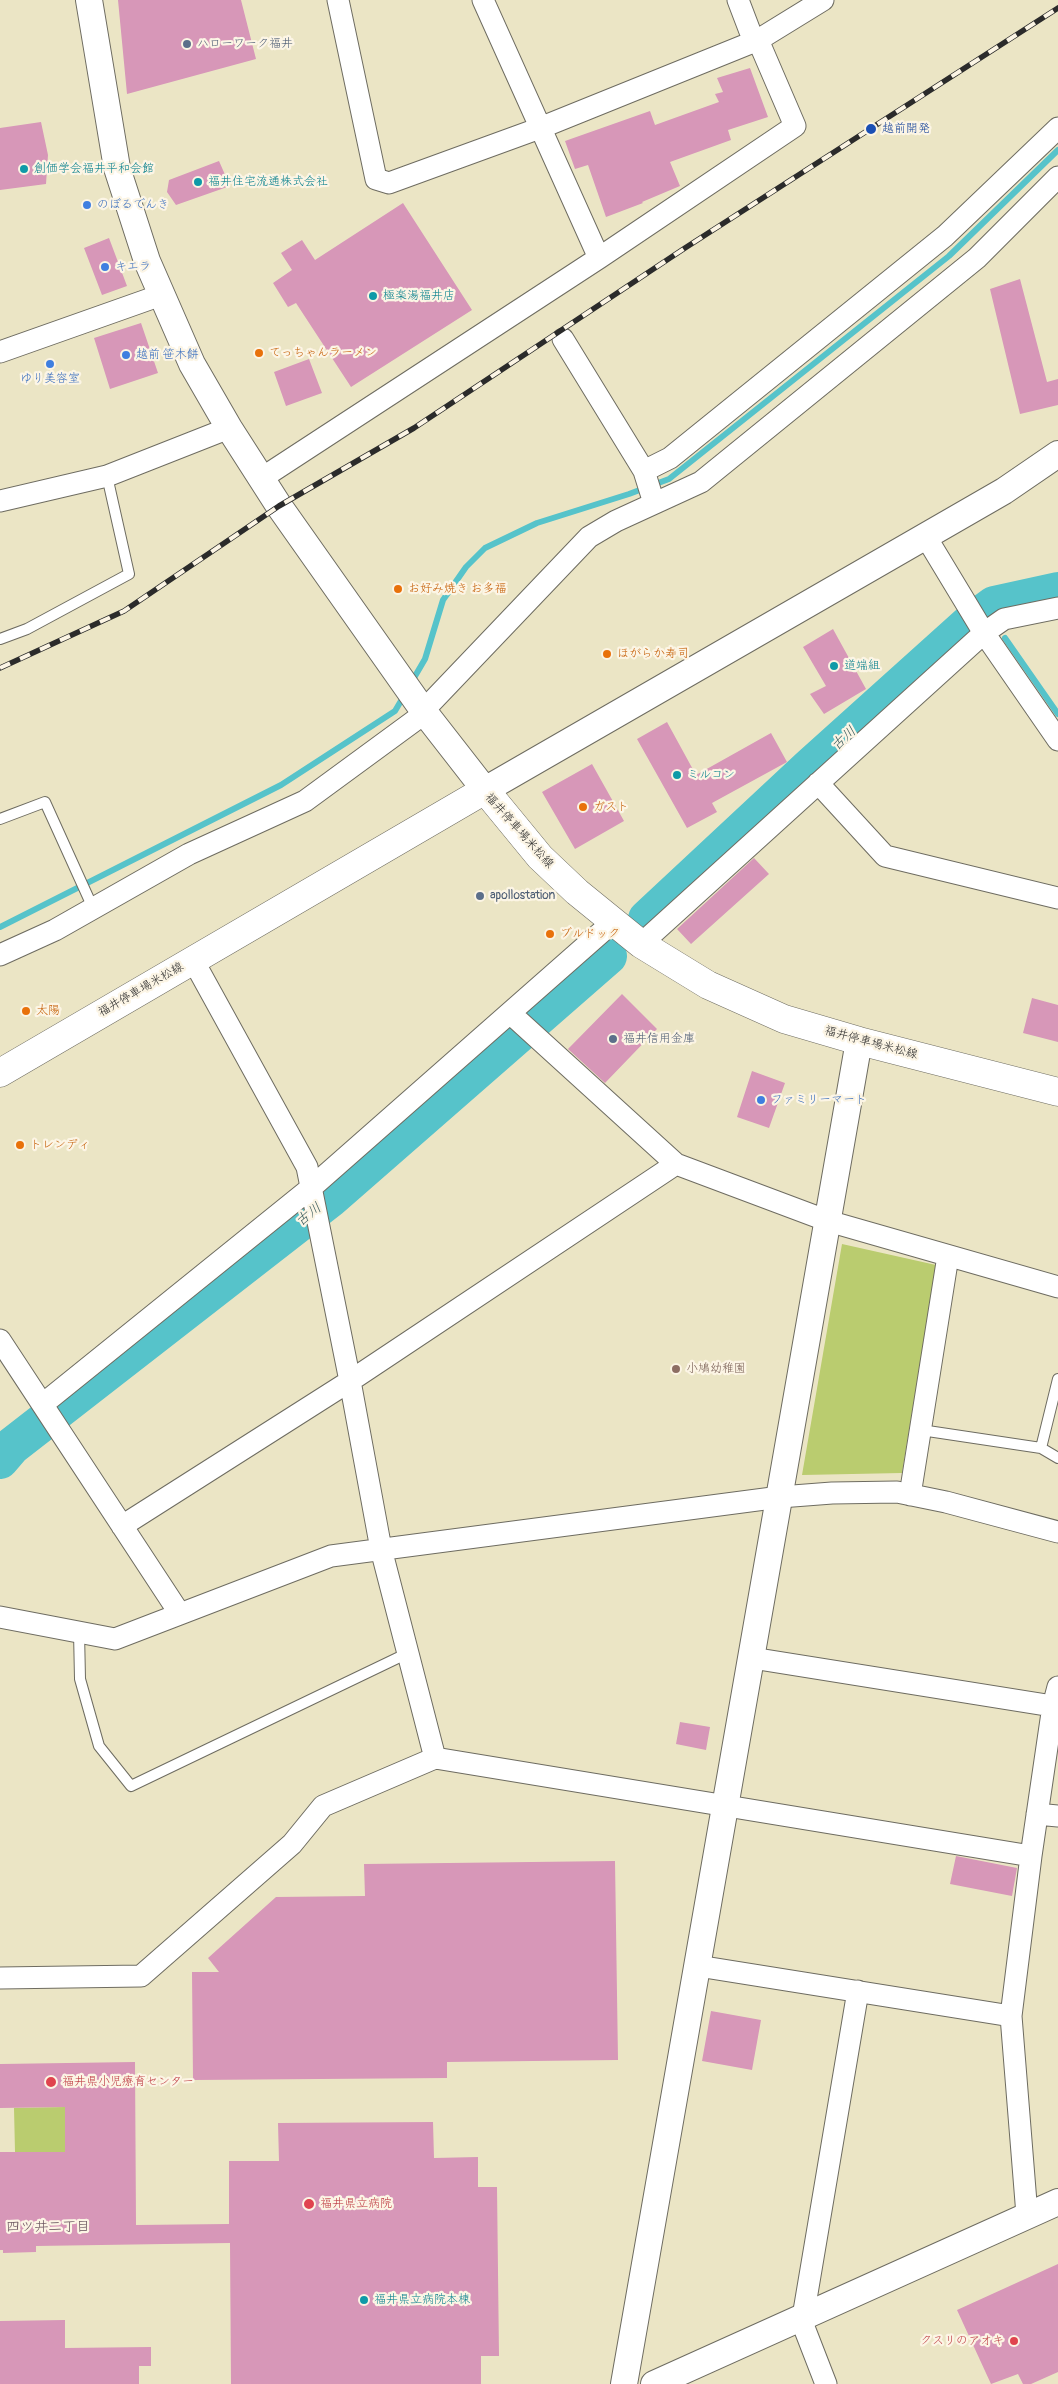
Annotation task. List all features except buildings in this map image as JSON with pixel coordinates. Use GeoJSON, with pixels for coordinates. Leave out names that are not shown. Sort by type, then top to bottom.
{"type":"FeatureCollection","features":[{"type":"Feature","properties":{"kind":"main road","name":"福井停車場米松線"},"geometry":{"type":"LineString","coordinates":[[0,1073],[485,790],[540,857],[613,922],[641,944],[691,976],[756,1008],[784,1019],[859,1041],[1058,1092]]}},
{"type":"Feature","properties":{"kind":"street"},"geometry":{"type":"LineString","coordinates":[[89,0],[117,168],[147,261],[192,364],[229,428],[280,506],[424,712],[485,790],[926,537],[1004,491],[1058,454]]}},
{"type":"Feature","properties":{"kind":"street"},"geometry":{"type":"LineString","coordinates":[[338,0],[376,179],[389,183],[540,128],[756,41],[823,0]]}},
{"type":"Feature","properties":{"kind":"street"},"geometry":{"type":"LineString","coordinates":[[483,0],[599,258]]}},
{"type":"Feature","properties":{"kind":"street"},"geometry":{"type":"LineString","coordinates":[[262,478],[599,258],[795,126],[738,0]]}},
{"type":"Feature","properties":{"kind":"street"},"geometry":{"type":"LineString","coordinates":[[644,471],[670,458],[945,236],[1058,128]]}},
{"type":"Feature","properties":{"kind":"street"},"geometry":{"type":"LineString","coordinates":[[0,955],[55,930],[189,854],[305,801],[424,712],[588,537],[616,520],[700,482],[708,476],[976,258],[1058,177]]}},
{"type":"Feature","properties":{"kind":"street"},"geometry":{"type":"LineString","coordinates":[[0,352],[161,295]]}},
{"type":"Feature","properties":{"kind":"street"},"geometry":{"type":"LineString","coordinates":[[563,339],[644,471],[654,503]]}},
{"type":"Feature","properties":{"kind":"street"},"geometry":{"type":"LineString","coordinates":[[0,501],[107,476],[229,428]]}},
{"type":"Feature","properties":{"kind":"street"},"geometry":{"type":"LineString","coordinates":[[926,537],[984,633],[1058,740]]}},
{"type":"Feature","properties":{"kind":"street"},"geometry":{"type":"LineString","coordinates":[[641,944],[984,633],[1004,620],[1058,608]]}},
{"type":"Feature","properties":{"kind":"street"},"geometry":{"type":"LineString","coordinates":[[818,783],[885,856],[1058,898]]}},
{"type":"Feature","properties":{"kind":"street"},"geometry":{"type":"LineString","coordinates":[[43,1404],[312,1187],[613,922]]}},
{"type":"Feature","properties":{"kind":"street"},"geometry":{"type":"LineString","coordinates":[[193,960],[307,1166],[382,1549],[435,1758]]}},
{"type":"Feature","properties":{"kind":"street"},"geometry":{"type":"LineString","coordinates":[[510,1013],[676,1164],[828,1221],[1058,1288]]}},
{"type":"Feature","properties":{"kind":"street"},"geometry":{"type":"LineString","coordinates":[[624,2384],[727,1805],[859,1041]]}},
{"type":"Feature","properties":{"kind":"street"},"geometry":{"type":"LineString","coordinates":[[122,1526],[350,1380],[676,1164]]}},
{"type":"Feature","properties":{"kind":"street"},"geometry":{"type":"LineString","coordinates":[[910,1495],[948,1256]]}},
{"type":"Feature","properties":{"kind":"street"},"geometry":{"type":"LineString","coordinates":[[0,1340],[180,1614]]}},
{"type":"Feature","properties":{"kind":"street"},"geometry":{"type":"LineString","coordinates":[[0,1617],[115,1639],[331,1556],[780,1497],[832,1493],[897,1492],[946,1502],[1058,1532]]}},
{"type":"Feature","properties":{"kind":"street"},"geometry":{"type":"LineString","coordinates":[[752,1658],[1056,1700],[1031,1856],[1011,2016],[1027,2215]]}},
{"type":"Feature","properties":{"kind":"street"},"geometry":{"type":"LineString","coordinates":[[0,1978],[141,1976],[292,1844],[323,1806],[435,1758],[1031,1856]]}},
{"type":"Feature","properties":{"kind":"street"},"geometry":{"type":"LineString","coordinates":[[1037,1814],[1058,1816]]}},
{"type":"Feature","properties":{"kind":"street"},"geometry":{"type":"LineString","coordinates":[[698,1966],[1011,2016]]}},
{"type":"Feature","properties":{"kind":"street"},"geometry":{"type":"LineString","coordinates":[[826,2384],[802,2317],[858,1991]]}},
{"type":"Feature","properties":{"kind":"street"},"geometry":{"type":"LineString","coordinates":[[654,2384],[680,2378],[802,2317],[1058,2202]]}},
{"type":"Feature","properties":{"kind":"lane"},"geometry":{"type":"LineString","coordinates":[[0,640],[27,629],[129,574],[107,476]]}},
{"type":"Feature","properties":{"kind":"lane"},"geometry":{"type":"LineString","coordinates":[[0,819],[45,802],[93,908]]}},
{"type":"Feature","properties":{"kind":"lane"},"geometry":{"type":"LineString","coordinates":[[1041,1448],[1058,1379]]}},
{"type":"Feature","properties":{"kind":"lane"},"geometry":{"type":"LineString","coordinates":[[921,1430],[1041,1448],[1058,1458]]}},
{"type":"Feature","properties":{"kind":"lane"},"geometry":{"type":"LineString","coordinates":[[79,1632],[80,1679],[99,1746],[131,1786],[408,1653]]}},
{"type":"Feature","properties":{"kind":"green space"},"geometry":{"type":"Polygon","coordinates":[[[842,1244],[936,1265],[902,1473],[802,1475],[842,1244]]]}},
{"type":"Feature","properties":{"kind":"green space"},"geometry":{"type":"Polygon","coordinates":[[[65,2107],[65,2152],[15,2152],[14,2108],[65,2107]]]}},
{"type":"Feature","properties":{"kind":"waterway"},"geometry":{"type":"LineString","coordinates":[[411,683],[425,659],[443,600],[466,567],[485,548],[537,523],[629,494],[669,479],[949,256],[1058,150]]}},
{"type":"Feature","properties":{"kind":"waterway","name":"古川"},"geometry":{"type":"LineString","coordinates":[[647,919],[810,767],[971,622],[994,605],[1058,591]]}},
{"type":"Feature","properties":{"kind":"waterway"},"geometry":{"type":"LineString","coordinates":[[1005,638],[1058,714]]}},
{"type":"Feature","properties":{"kind":"waterway"},"geometry":{"type":"LineString","coordinates":[[0,927],[281,785],[395,711],[405,694]]}},
{"type":"Feature","properties":{"kind":"waterway","name":"古川"},"geometry":{"type":"LineString","coordinates":[[0,1460],[12,1446],[331,1198],[608,956]]}},
{"type":"Feature","properties":{"kind":"railway"},"geometry":{"type":"LineString","coordinates":[[0,668],[124,611],[279,506],[414,428],[685,248],[1058,8]]}},
{"type":"Feature","properties":{"kind":"place","name":"ハローワーク福井"},"geometry":{"type":"Point","coordinates":[187,44]}},
{"type":"Feature","properties":{"kind":"place","name":"越前開発"},"geometry":{"type":"Point","coordinates":[871,129]}},
{"type":"Feature","properties":{"kind":"place","name":"創価学会福井平和会館"},"geometry":{"type":"Point","coordinates":[24,169]}},
{"type":"Feature","properties":{"kind":"place","name":"福井住宅流通株式会社"},"geometry":{"type":"Point","coordinates":[198,182]}},
{"type":"Feature","properties":{"kind":"place","name":"のぼるでんき"},"geometry":{"type":"Point","coordinates":[87,205]}},
{"type":"Feature","properties":{"kind":"place","name":"キエラ"},"geometry":{"type":"Point","coordinates":[105,267]}},
{"type":"Feature","properties":{"kind":"place","name":"極楽湯福井店"},"geometry":{"type":"Point","coordinates":[373,296]}},
{"type":"Feature","properties":{"kind":"place","name":"てっちゃんラーメン"},"geometry":{"type":"Point","coordinates":[259,353]}},
{"type":"Feature","properties":{"kind":"place","name":"越前 笹木餅"},"geometry":{"type":"Point","coordinates":[126,355]}},
{"type":"Feature","properties":{"kind":"place","name":"ゆり美容室"},"geometry":{"type":"Point","coordinates":[50,364]}},
{"type":"Feature","properties":{"kind":"place","name":"お好み焼き お多福"},"geometry":{"type":"Point","coordinates":[398,589]}},
{"type":"Feature","properties":{"kind":"place","name":"ほがらか寿司"},"geometry":{"type":"Point","coordinates":[607,654]}},
{"type":"Feature","properties":{"kind":"place","name":"道端組"},"geometry":{"type":"Point","coordinates":[834,666]}},
{"type":"Feature","properties":{"kind":"place","name":"ミルコン"},"geometry":{"type":"Point","coordinates":[677,775]}},
{"type":"Feature","properties":{"kind":"place","name":"ガスト"},"geometry":{"type":"Point","coordinates":[583,807]}},
{"type":"Feature","properties":{"kind":"place","name":"apollostation"},"geometry":{"type":"Point","coordinates":[480,896]}},
{"type":"Feature","properties":{"kind":"place","name":"ブルドック"},"geometry":{"type":"Point","coordinates":[550,934]}},
{"type":"Feature","properties":{"kind":"place","name":"太陽"},"geometry":{"type":"Point","coordinates":[26,1011]}},
{"type":"Feature","properties":{"kind":"place","name":"福井信用金庫"},"geometry":{"type":"Point","coordinates":[613,1039]}},
{"type":"Feature","properties":{"kind":"place","name":"ファミリーマート"},"geometry":{"type":"Point","coordinates":[761,1100]}},
{"type":"Feature","properties":{"kind":"place","name":"トレンディ"},"geometry":{"type":"Point","coordinates":[20,1145]}},
{"type":"Feature","properties":{"kind":"place","name":"小鳩幼稚園"},"geometry":{"type":"Point","coordinates":[676,1369]}},
{"type":"Feature","properties":{"kind":"place","name":"福井県小児療育センター"},"geometry":{"type":"Point","coordinates":[51,2082]}},
{"type":"Feature","properties":{"kind":"place","name":"福井県立病院"},"geometry":{"type":"Point","coordinates":[309,2204]}},
{"type":"Feature","properties":{"kind":"place","name":"福井県立病院本棟"},"geometry":{"type":"Point","coordinates":[364,2300]}},
{"type":"Feature","properties":{"kind":"place","name":"クスリのアオキ"},"geometry":{"type":"Point","coordinates":[1014,2341]}},
{"type":"Feature","properties":{"kind":"district","name":"四ツ井二丁目"},"geometry":{"type":"Point","coordinates":[48,2227]}}]}
